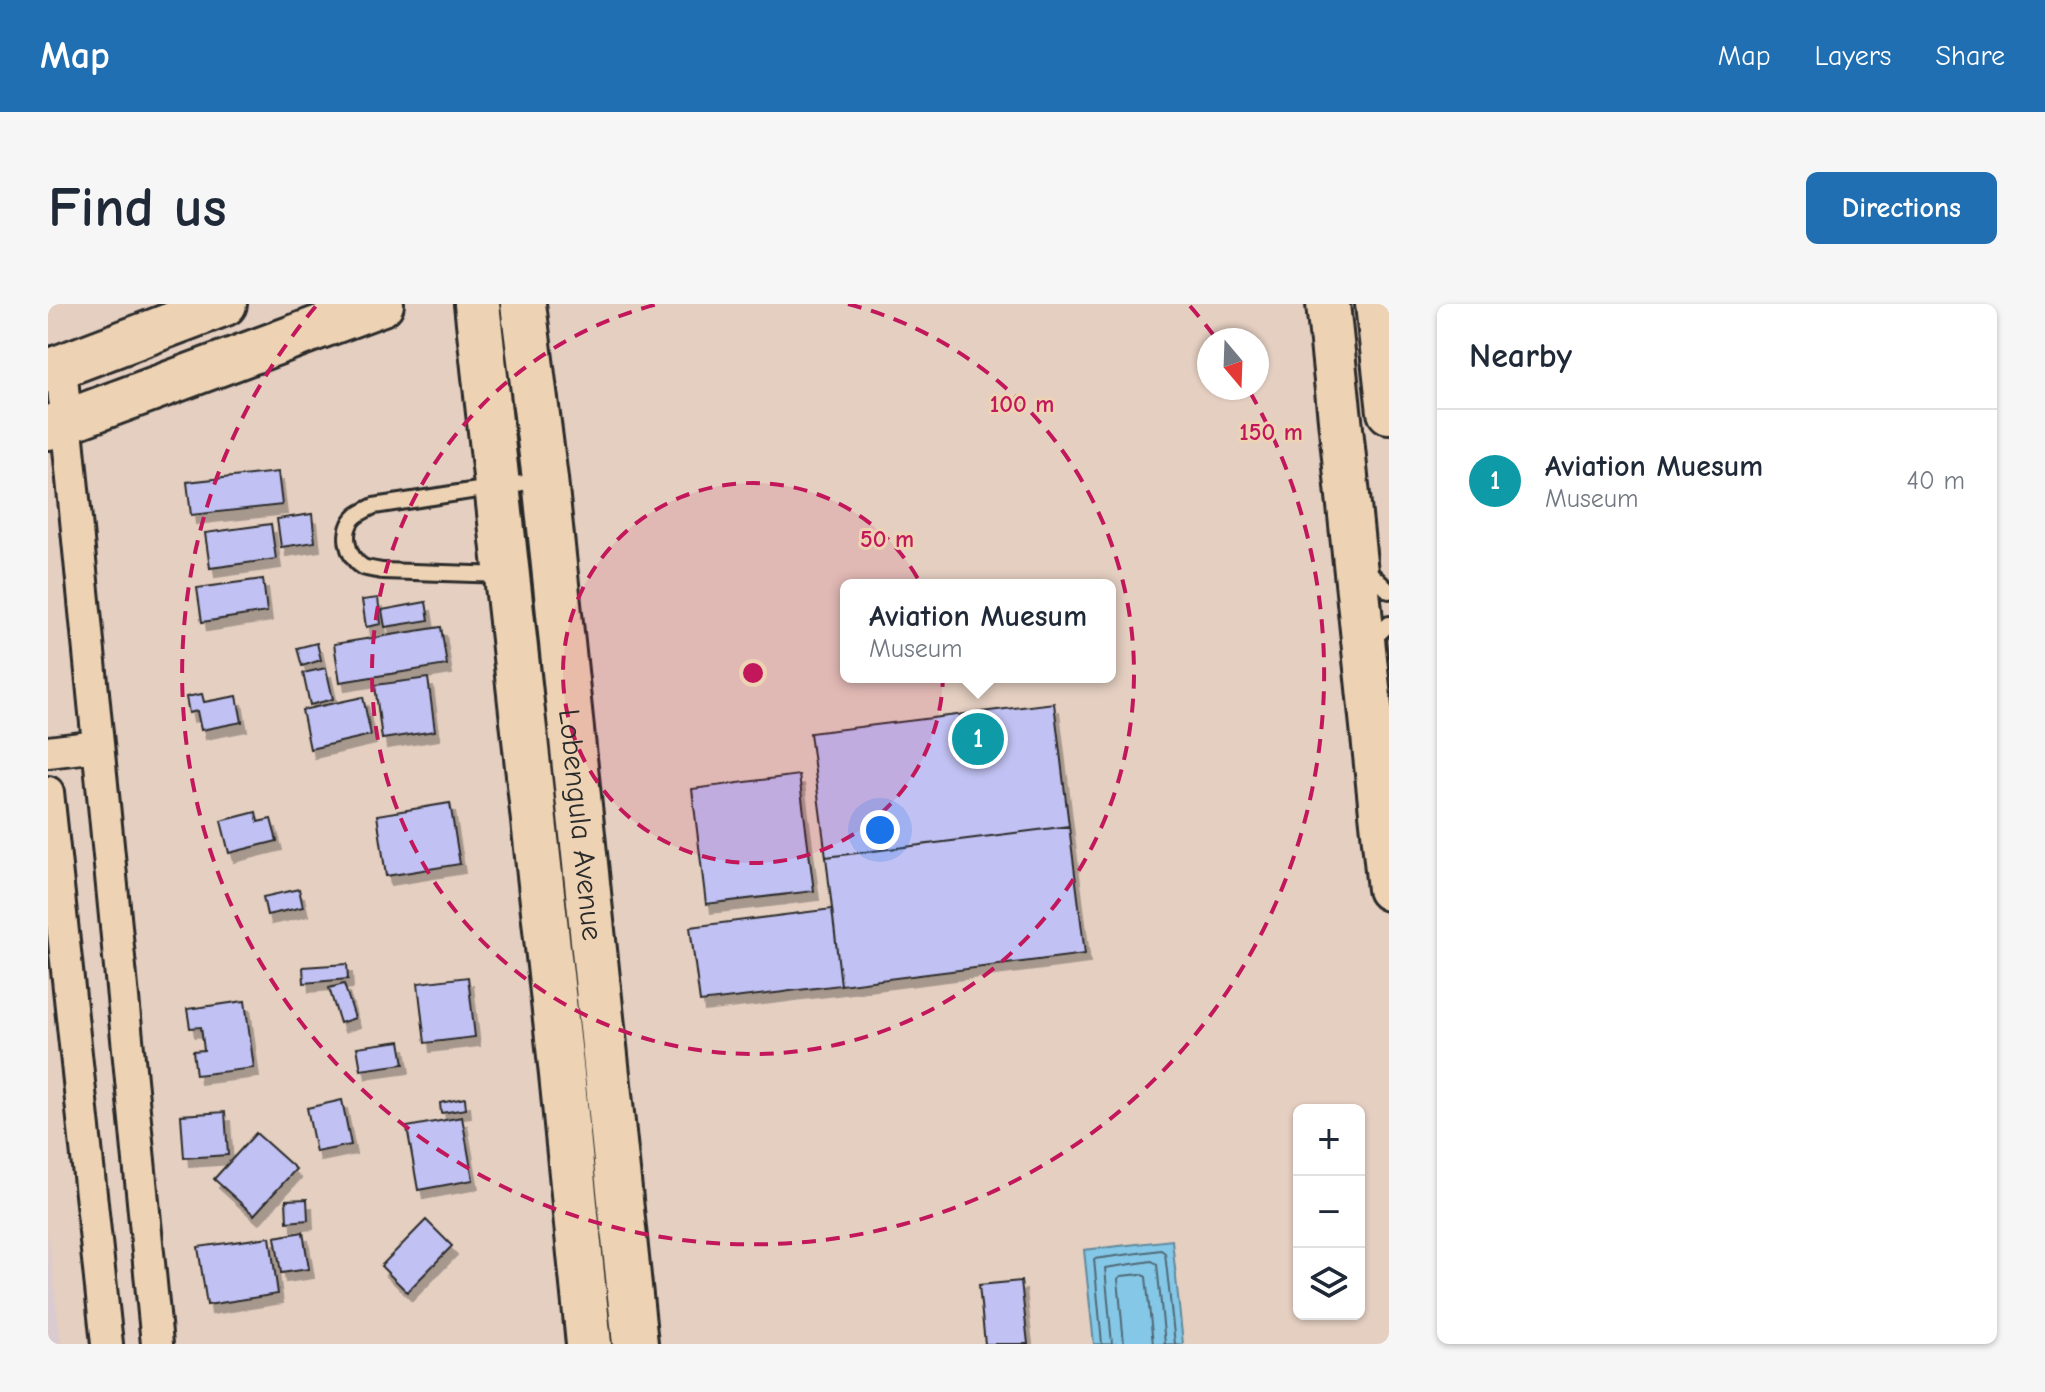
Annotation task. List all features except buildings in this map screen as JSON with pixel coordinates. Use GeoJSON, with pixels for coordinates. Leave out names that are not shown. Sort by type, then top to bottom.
{"type":"FeatureCollection","features":[{"type":"Feature","properties":{"kind":"highway","name":"Lobengula Avenue"},"geometry":{"type":"LineString","coordinates":[[477,304],[589,1344]]}},
{"type":"Feature","properties":{"kind":"highway","name":"Lobengula Avenue"},"geometry":{"type":"LineString","coordinates":[[523,304],[545,479],[635,1344]]}},
{"type":"Feature","properties":{"kind":"street"},"geometry":{"type":"LineString","coordinates":[[157,1344],[98,746],[57,426],[54,369],[225,304]]}},
{"type":"Feature","properties":{"kind":"street"},"geometry":{"type":"LineString","coordinates":[[57,426],[382,304]]}},
{"type":"Feature","properties":{"kind":"street"},"geometry":{"type":"LineString","coordinates":[[1328,304],[1354,558],[1376,636],[1389,889]]}},
{"type":"Feature","properties":{"kind":"street"},"geometry":{"type":"LineString","coordinates":[[1377,304],[1389,412]]}},
{"type":"Feature","properties":{"kind":"street"},"geometry":{"type":"LineString","coordinates":[[48,752],[98,746]]}},
{"type":"Feature","properties":{"kind":"street"},"geometry":{"type":"LineString","coordinates":[[48,792],[107,1344]]}},
{"type":"Feature","properties":{"kind":"lane"},"geometry":{"type":"LineString","coordinates":[[508,576],[364,567],[353,558],[347,543],[348,529],[355,516],[374,506],[545,479]]}},
{"type":"Feature","properties":{"kind":"lane"},"geometry":{"type":"LineString","coordinates":[[1354,558],[1389,591]]}},
{"type":"Feature","properties":{"kind":"shaded area"},"geometry":{"type":"Polygon","coordinates":[[[48,1231],[61,1344],[48,1344],[48,1231]]]}},
{"type":"Feature","properties":{"kind":"water"},"geometry":{"type":"Polygon","coordinates":[[[1172,1240],[1183,1344],[1094,1344],[1084,1250],[1172,1240]]]}},
{"type":"Feature","properties":{"kind":"place","name":"Aviation Muesum"},"geometry":{"type":"Point","coordinates":[978,739]}}]}
